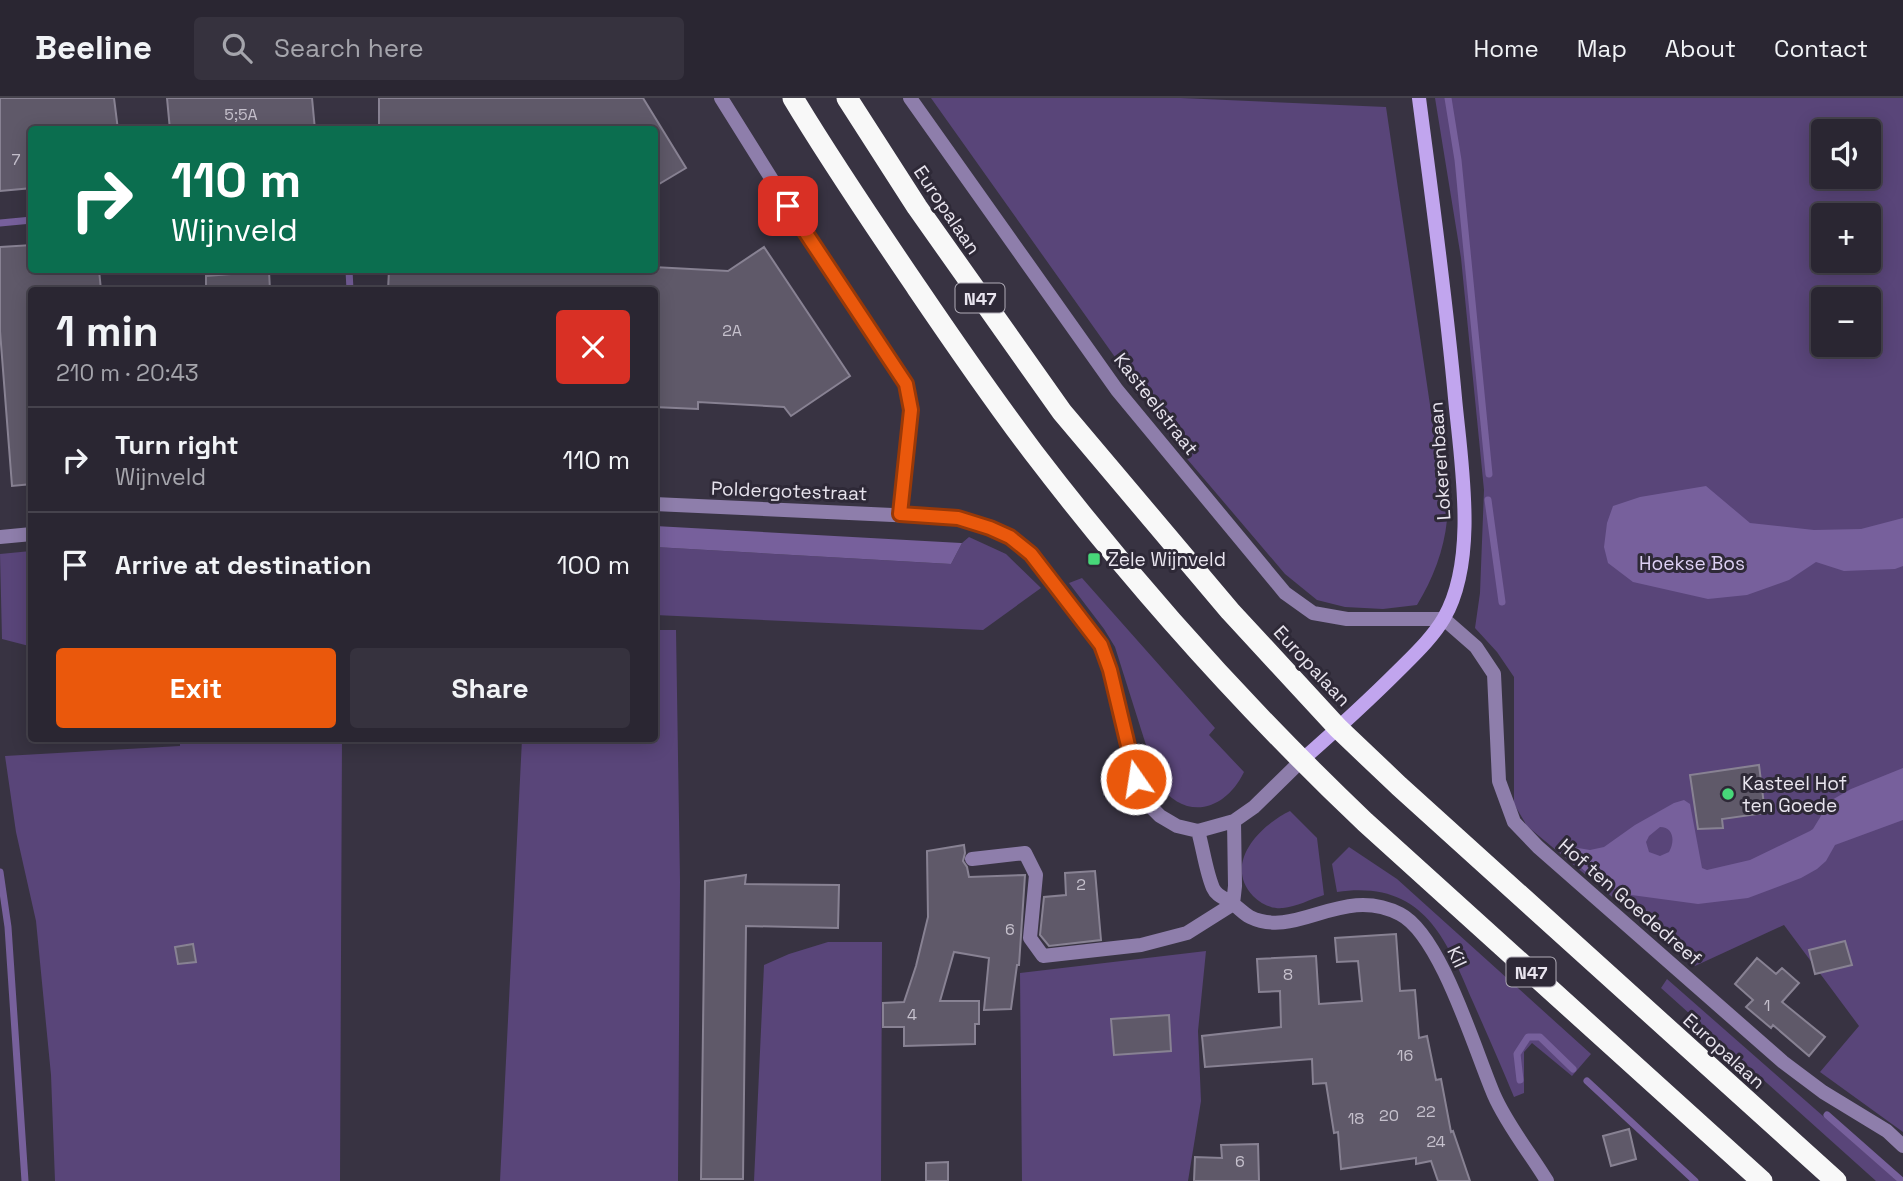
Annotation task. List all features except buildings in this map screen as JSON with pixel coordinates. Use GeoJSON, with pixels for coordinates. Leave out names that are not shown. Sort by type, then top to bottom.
{"type":"FeatureCollection","features":[{"type":"Feature","properties":{"kind":"highway","name":"N47"},"geometry":{"type":"LineString","coordinates":[[793,98],[885,241],[1033,452],[1176,626],[1302,761],[1365,822],[1762,1181]]}},
{"type":"Feature","properties":{"kind":"highway","name":"Europalaan"},"geometry":{"type":"LineString","coordinates":[[847,98],[917,207],[1062,412],[1230,611],[1338,728],[1631,998],[1836,1181]]}},
{"type":"Feature","properties":{"kind":"street"},"geometry":{"type":"LineString","coordinates":[[721,98],[816,250],[906,384],[911,410],[900,514]]}},
{"type":"Feature","properties":{"kind":"street","name":"Kasteelstraat"},"geometry":{"type":"LineString","coordinates":[[910,98],[1117,390],[1285,593],[1313,613],[1347,619],[1444,619]]}},
{"type":"Feature","properties":{"kind":"street","name":"Lokerenbaan"},"geometry":{"type":"LineString","coordinates":[[1302,761],[1419,650],[1444,619],[1453,596],[1465,537],[1448,315],[1419,98]]}},
{"type":"Feature","properties":{"kind":"street","name":"Poldergotestraat"},"geometry":{"type":"LineString","coordinates":[[658,504],[958,518],[1010,537],[1031,554],[1101,645],[1144,800],[1160,816],[1177,826],[1198,831]]}},
{"type":"Feature","properties":{"kind":"street"},"geometry":{"type":"LineString","coordinates":[[0,537],[28,534]]}},
{"type":"Feature","properties":{"kind":"street","name":"Hof ten Goededreef"},"geometry":{"type":"LineString","coordinates":[[1444,619],[1476,647],[1494,674],[1499,781],[1514,822],[1538,847],[1783,1062],[1823,1092],[1887,1131],[1903,1146]]}},
{"type":"Feature","properties":{"kind":"street"},"geometry":{"type":"LineString","coordinates":[[1198,831],[1234,821],[1254,807],[1302,761]]}},
{"type":"Feature","properties":{"kind":"street"},"geometry":{"type":"LineString","coordinates":[[972,859],[1025,853],[1035,875],[1030,938],[1043,956],[1141,945],[1187,933],[1233,904],[1234,821]]}},
{"type":"Feature","properties":{"kind":"street","name":"Kil"},"geometry":{"type":"LineString","coordinates":[[1198,831],[1213,889],[1251,917],[1282,923],[1349,904],[1365,904],[1399,913],[1416,924],[1431,946],[1462,1013],[1495,1097],[1547,1181]]}},
{"type":"Feature","properties":{"kind":"green space"},"geometry":{"type":"Polygon","coordinates":[[[931,98],[1181,98],[1386,107],[1447,520],[1437,564],[1417,605],[1383,609],[1345,607],[1317,600],[1285,574],[1188,460],[931,98]]]}},
{"type":"Feature","properties":{"kind":"green space","name":"Hoekse Bos"},"geometry":{"type":"Polygon","coordinates":[[[1435,98],[1903,98],[1903,1132],[1820,1072],[1859,1026],[1784,925],[1695,966],[1527,826],[1514,804],[1514,677],[1497,652],[1475,628],[1480,593],[1484,490],[1461,258],[1435,98]]]}},
{"type":"Feature","properties":{"kind":"green space"},"geometry":{"type":"Polygon","coordinates":[[[969,537],[1006,554],[1041,588],[983,630],[658,615],[658,547],[951,564],[962,543],[969,537]]]}},
{"type":"Feature","properties":{"kind":"green space"},"geometry":{"type":"Polygon","coordinates":[[[28,551],[28,646],[2,639],[0,554],[28,551]]]}},
{"type":"Feature","properties":{"kind":"green space"},"geometry":{"type":"Polygon","coordinates":[[[1082,578],[1215,728],[1209,735],[1244,772],[1236,785],[1216,803],[1192,807],[1180,803],[1158,783],[1115,647],[1069,583],[1082,578]]]}},
{"type":"Feature","properties":{"kind":"green space"},"geometry":{"type":"Polygon","coordinates":[[[658,630],[676,630],[680,882],[678,1181],[500,1181],[522,742],[658,742],[658,630]]]}},
{"type":"Feature","properties":{"kind":"green space"},"geometry":{"type":"Polygon","coordinates":[[[180,742],[342,742],[340,1181],[55,1181],[51,1075],[36,921],[16,832],[5,756],[180,746],[180,742]]]}},
{"type":"Feature","properties":{"kind":"green space"},"geometry":{"type":"Polygon","coordinates":[[[1290,811],[1317,838],[1324,895],[1293,906],[1274,908],[1256,899],[1245,884],[1243,859],[1257,836],[1290,811]]]}},
{"type":"Feature","properties":{"kind":"green space"},"geometry":{"type":"Polygon","coordinates":[[[1349,847],[1397,879],[1591,1054],[1572,1076],[1532,1043],[1524,1052],[1524,1093],[1514,1097],[1452,955],[1426,918],[1410,904],[1390,895],[1366,891],[1337,892],[1332,864],[1349,847]]]}},
{"type":"Feature","properties":{"kind":"green space"},"geometry":{"type":"Polygon","coordinates":[[[828,942],[882,942],[881,1181],[754,1181],[764,965],[828,942]]]}},
{"type":"Feature","properties":{"kind":"green space"},"geometry":{"type":"Polygon","coordinates":[[[1206,951],[1198,1031],[1201,1101],[1188,1181],[1022,1181],[1020,973],[1206,951]]]}},
{"type":"Feature","properties":{"kind":"green space"},"geometry":{"type":"Polygon","coordinates":[[[1667,979],[1897,1181],[1876,1181],[1661,988],[1667,979]]]}},
{"type":"Feature","properties":{"kind":"shaded area"},"geometry":{"type":"Polygon","coordinates":[[[1706,486],[1750,523],[1814,530],[1861,529],[1903,518],[1903,566],[1895,569],[1844,571],[1816,562],[1789,580],[1747,595],[1708,599],[1633,582],[1608,563],[1604,547],[1607,523],[1613,506],[1640,497],[1706,486]]]}},
{"type":"Feature","properties":{"kind":"shaded area"},"geometry":{"type":"Polygon","coordinates":[[[658,526],[962,543],[951,564],[658,547],[658,526]]]}},
{"type":"Feature","properties":{"kind":"shaded area"},"geometry":{"type":"Polygon","coordinates":[[[1903,768],[1903,820],[1835,845],[1826,861],[1817,869],[1748,898],[1698,904],[1624,894],[1588,874],[1568,856],[1568,850],[1572,847],[1590,850],[1604,847],[1635,825],[1684,800],[1690,804],[1702,868],[1707,870],[1750,860],[1813,829],[1830,801],[1851,789],[1903,768]],[[1660,827],[1649,836],[1646,842],[1649,852],[1660,856],[1669,852],[1672,836],[1665,828],[1660,827]]]}},
{"type":"Feature","properties":{"kind":"waterway"},"geometry":{"type":"LineString","coordinates":[[1448,98],[1458,160],[1489,474]]}},
{"type":"Feature","properties":{"kind":"waterway"},"geometry":{"type":"LineString","coordinates":[[0,223],[28,220]]}},
{"type":"Feature","properties":{"kind":"waterway"},"geometry":{"type":"LineString","coordinates":[[349,273],[350,287]]}},
{"type":"Feature","properties":{"kind":"waterway"},"geometry":{"type":"LineString","coordinates":[[1488,500],[1502,602]]}},
{"type":"Feature","properties":{"kind":"waterway"},"geometry":{"type":"LineString","coordinates":[[0,872],[8,927],[25,1181]]}},
{"type":"Feature","properties":{"kind":"waterway"},"geometry":{"type":"LineString","coordinates":[[1520,1080],[1517,1054],[1528,1037],[1540,1037],[1573,1069]]}},
{"type":"Feature","properties":{"kind":"waterway"},"geometry":{"type":"LineString","coordinates":[[1587,1081],[1695,1181]]}},
{"type":"Feature","properties":{"kind":"waterway"},"geometry":{"type":"LineString","coordinates":[[1827,1115],[1902,1181]]}},
{"type":"Feature","properties":{"kind":"place","name":"Zele Wijnveld"},"geometry":{"type":"Point","coordinates":[1094,559]}},
{"type":"Feature","properties":{"kind":"place","name":"Kasteel Hof ten Goede"},"geometry":{"type":"Point","coordinates":[1728,794]}},
{"type":"Feature","properties":{"kind":"route"},"geometry":{"type":"LineString","coordinates":[[788,206],[906,384],[911,410],[900,514],[958,518],[1010,537],[1031,554],[1101,645],[1110,670],[1136,779]]}}]}
